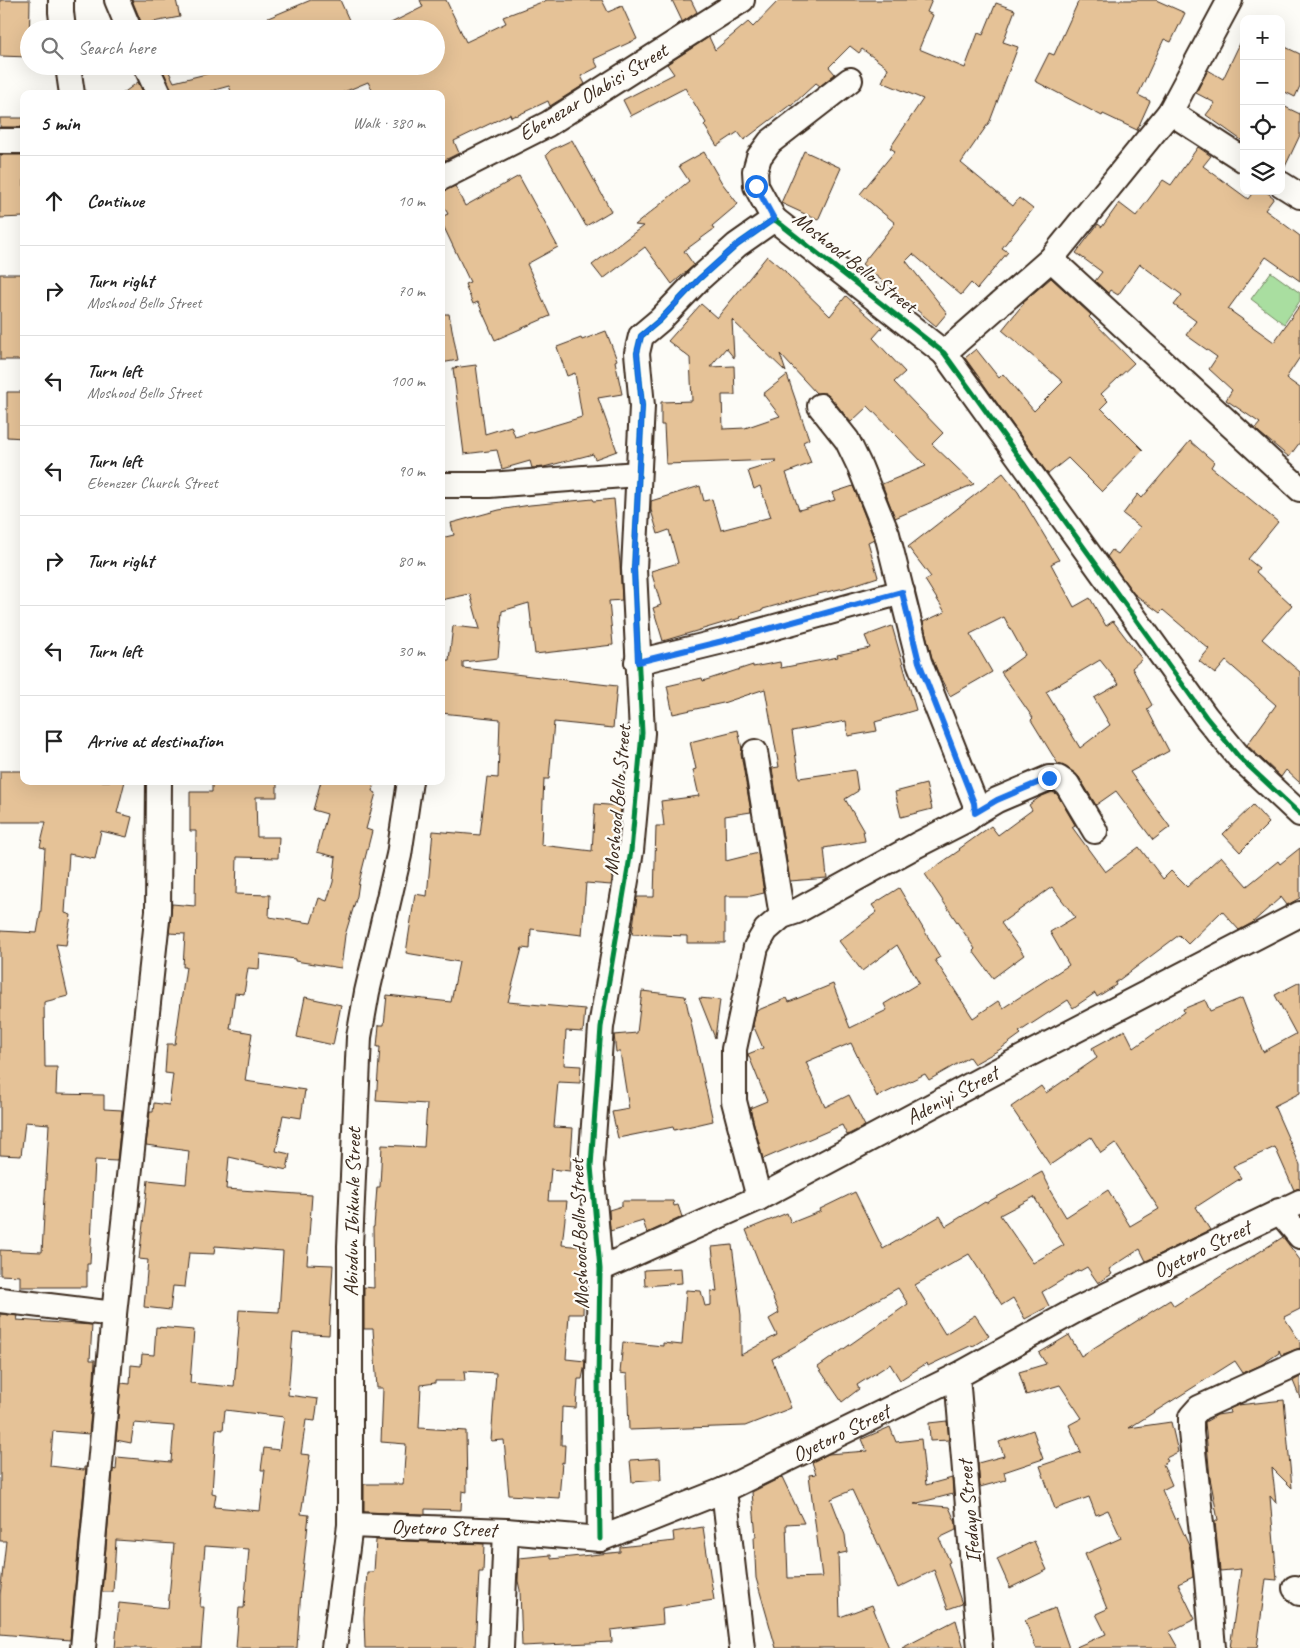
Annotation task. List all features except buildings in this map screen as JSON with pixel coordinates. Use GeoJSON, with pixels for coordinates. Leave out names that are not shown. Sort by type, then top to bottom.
{"type":"FeatureCollection","features":[{"type":"Feature","properties":{"kind":"street"},"geometry":{"type":"LineString","coordinates":[[61,0],[62,20]]}},
{"type":"Feature","properties":{"kind":"street"},"geometry":{"type":"LineString","coordinates":[[117,0],[125,20]]}},
{"type":"Feature","properties":{"kind":"street","name":"Ebenezar Olabisi Street"},"geometry":{"type":"LineString","coordinates":[[445,176],[548,124],[742,0]]}},
{"type":"Feature","properties":{"kind":"street"},"geometry":{"type":"LineString","coordinates":[[944,353],[1051,259],[1170,112],[1230,0]]}},
{"type":"Feature","properties":{"kind":"street"},"geometry":{"type":"LineString","coordinates":[[69,75],[71,90]]}},
{"type":"Feature","properties":{"kind":"street"},"geometry":{"type":"LineString","coordinates":[[150,75],[157,90]]}},
{"type":"Feature","properties":{"kind":"street"},"geometry":{"type":"LineString","coordinates":[[774,219],[756,186],[756,171],[759,157],[770,142],[850,80]]}},
{"type":"Feature","properties":{"kind":"street"},"geometry":{"type":"LineString","coordinates":[[1170,112],[1240,157]]}},
{"type":"Feature","properties":{"kind":"street"},"geometry":{"type":"LineString","coordinates":[[0,141],[20,142]]}},
{"type":"Feature","properties":{"kind":"street"},"geometry":{"type":"LineString","coordinates":[[1285,187],[1300,196]]}},
{"type":"Feature","properties":{"kind":"street","name":"Moshood Bello Street"},"geometry":{"type":"LineString","coordinates":[[600,1540],[598,1378],[600,1269],[591,1156],[601,1027],[631,851],[640,770],[642,732],[634,569],[642,406],[637,353],[641,336],[660,320],[699,279],[730,251],[774,219],[944,353],[1206,717],[1239,757],[1300,814]]}},
{"type":"Feature","properties":{"kind":"street"},"geometry":{"type":"LineString","coordinates":[[1051,259],[1300,489]]}},
{"type":"Feature","properties":{"kind":"street"},"geometry":{"type":"LineString","coordinates":[[820,406],[847,440],[860,467],[886,534],[919,662],[974,803],[975,813]]}},
{"type":"Feature","properties":{"kind":"street"},"geometry":{"type":"LineString","coordinates":[[445,484],[489,485],[638,474]]}},
{"type":"Feature","properties":{"kind":"street"},"geometry":{"type":"LineString","coordinates":[[638,662],[735,638],[902,592]]}},
{"type":"Feature","properties":{"kind":"street"},"geometry":{"type":"LineString","coordinates":[[755,752],[782,916]]}},
{"type":"Feature","properties":{"kind":"street"},"geometry":{"type":"LineString","coordinates":[[759,1198],[734,1101],[734,1049],[756,947],[766,930],[782,916],[797,910],[968,819],[997,800],[1049,778],[1058,778],[1067,784],[1095,831]]}},
{"type":"Feature","properties":{"kind":"street"},"geometry":{"type":"LineString","coordinates":[[83,1648],[114,1314],[158,911],[159,785]]}},
{"type":"Feature","properties":{"kind":"street","name":"Abiodun Ibikunle Street"},"geometry":{"type":"LineString","coordinates":[[334,1648],[350,1525],[350,1246],[359,1037],[367,992],[399,855],[409,785]]}},
{"type":"Feature","properties":{"kind":"street","name":"Adeniyi Street"},"geometry":{"type":"LineString","coordinates":[[600,1269],[759,1198],[1300,914]]}},
{"type":"Feature","properties":{"kind":"street"},"geometry":{"type":"LineString","coordinates":[[1290,1206],[1300,1236]]}},
{"type":"Feature","properties":{"kind":"street","name":"Oyetoro Street"},"geometry":{"type":"LineString","coordinates":[[350,1525],[506,1530],[600,1540],[724,1490],[957,1376],[1078,1309],[1290,1206]]}},
{"type":"Feature","properties":{"kind":"street"},"geometry":{"type":"LineString","coordinates":[[0,1300],[114,1314]]}},
{"type":"Feature","properties":{"kind":"street"},"geometry":{"type":"LineString","coordinates":[[1213,1648],[1191,1417],[1199,1408],[1300,1362]]}},
{"type":"Feature","properties":{"kind":"street","name":"Ifedayo Street"},"geometry":{"type":"LineString","coordinates":[[957,1376],[980,1648]]}},
{"type":"Feature","properties":{"kind":"street"},"geometry":{"type":"LineString","coordinates":[[724,1490],[742,1648]]}},
{"type":"Feature","properties":{"kind":"street"},"geometry":{"type":"LineString","coordinates":[[501,1648],[506,1530]]}},
{"type":"Feature","properties":{"kind":"green space"},"geometry":{"type":"Polygon","coordinates":[[[1271,272],[1300,293],[1300,301],[1284,324],[1251,299],[1271,272]]]}},
{"type":"Feature","properties":{"kind":"cycle path"},"geometry":{"type":"LineString","coordinates":[[600,1539],[598,1378],[600,1269],[591,1166],[601,1027],[631,851],[642,733],[634,569],[642,406],[637,353],[641,336],[737,245],[774,219],[944,353],[1206,717],[1239,757],[1300,814]]}},
{"type":"Feature","properties":{"kind":"route"},"geometry":{"type":"LineString","coordinates":[[756,186],[774,219],[737,245],[641,336],[637,353],[642,406],[634,569],[638,662],[735,638],[902,592],[919,662],[974,803],[975,813],[997,800],[1049,778]]}}]}
